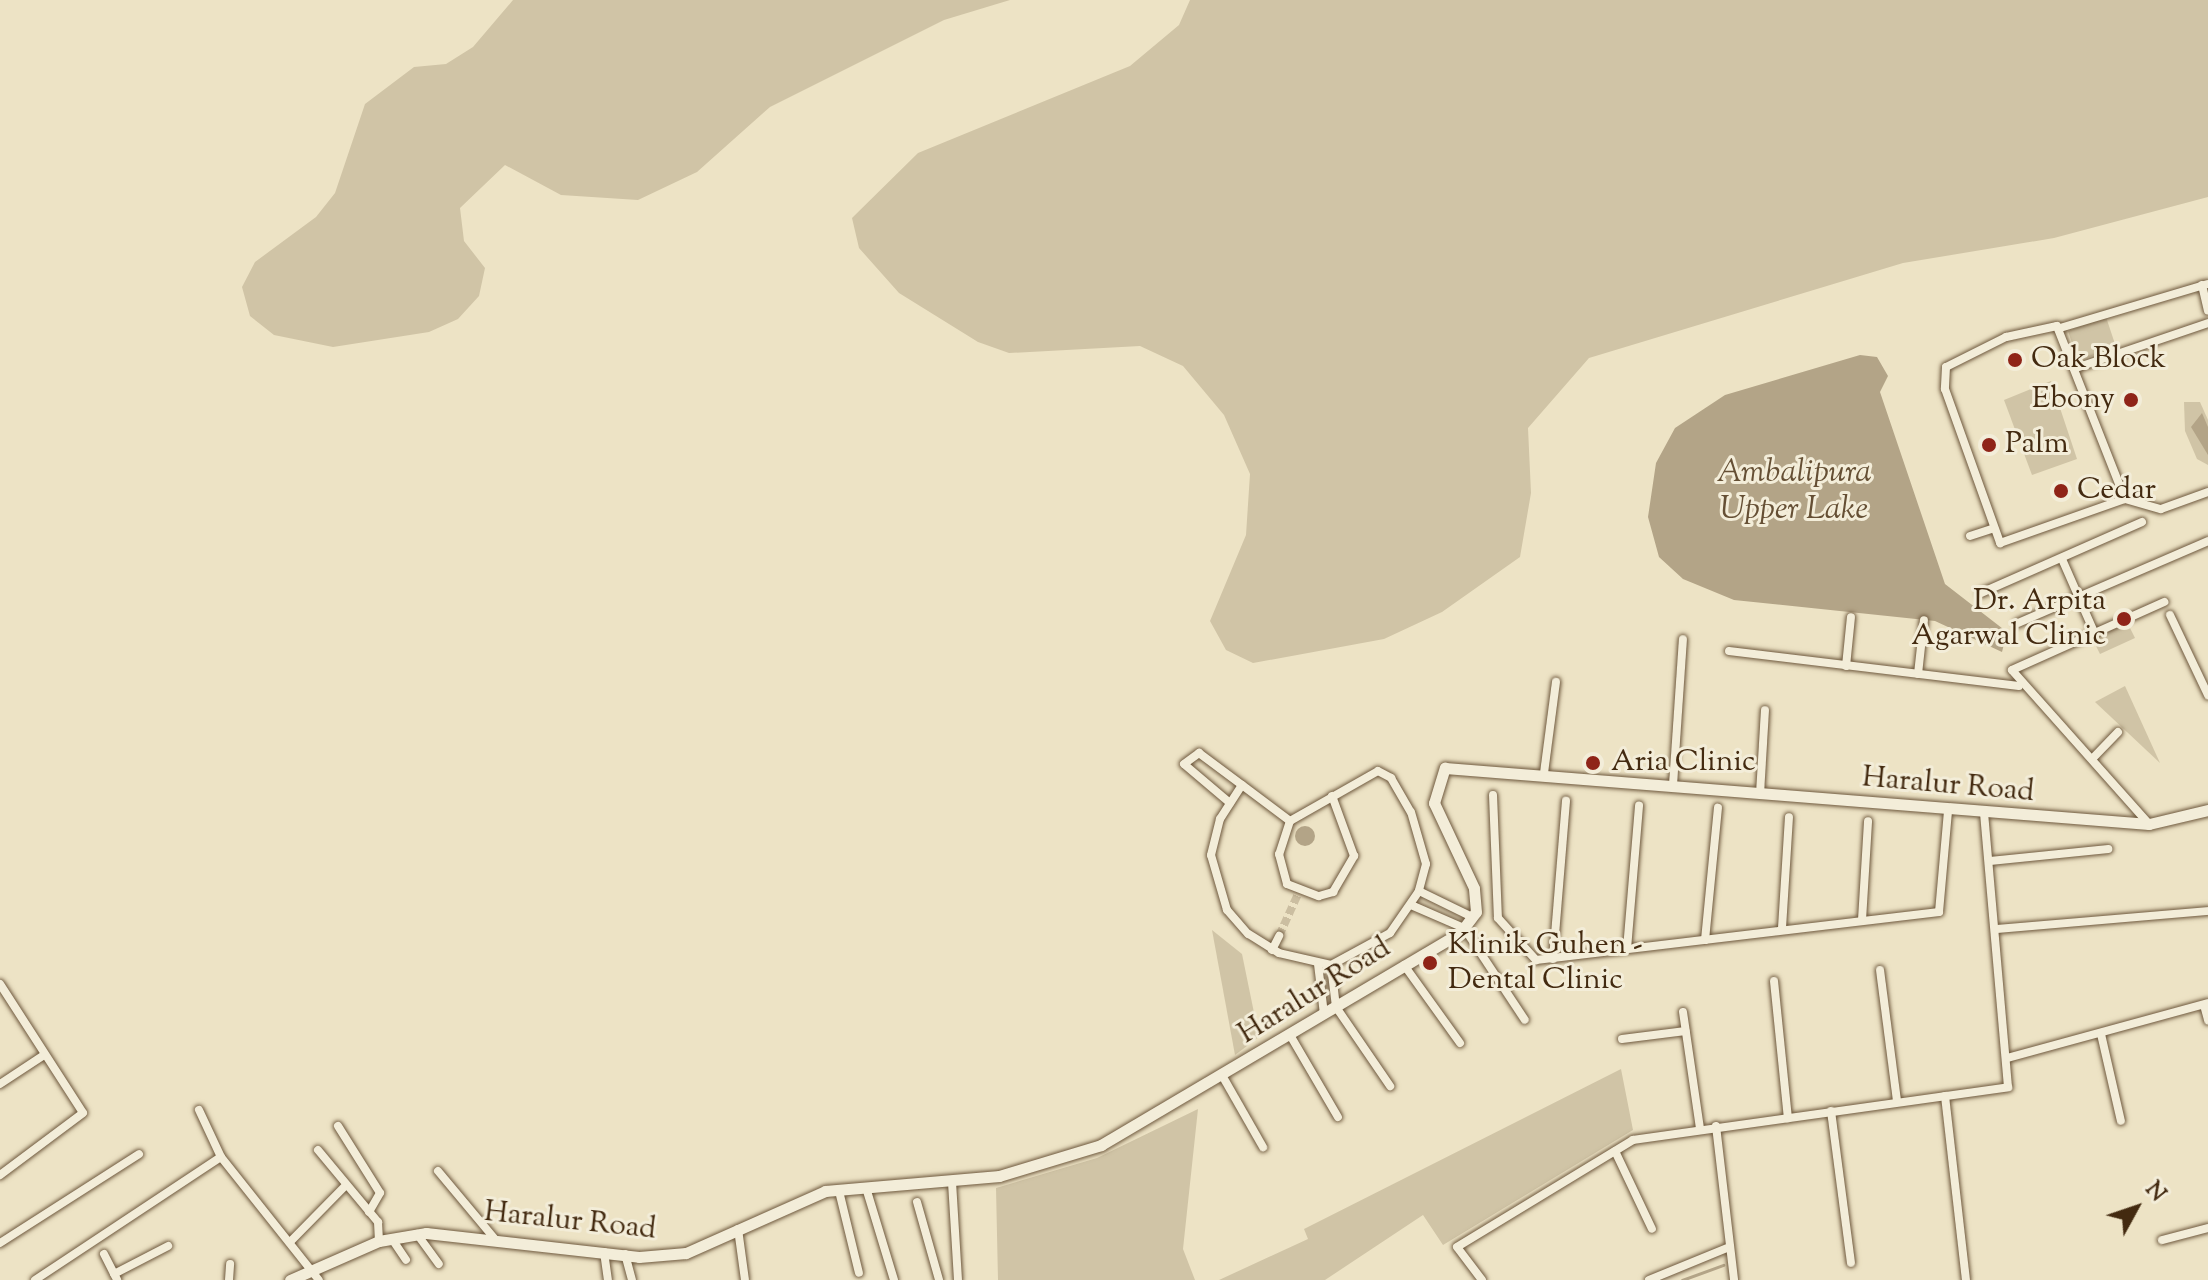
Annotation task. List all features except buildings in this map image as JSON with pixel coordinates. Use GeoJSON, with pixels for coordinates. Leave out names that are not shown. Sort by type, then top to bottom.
{"type":"FeatureCollection","features":[{"type":"Feature","properties":{"kind":"street"},"geometry":{"type":"LineString","coordinates":[[2208,310],[2205,285],[2060,328],[2006,337],[1943,371],[1994,528],[2004,544],[2125,499],[2161,509],[2208,492]]}},
{"type":"Feature","properties":{"kind":"street"},"geometry":{"type":"LineString","coordinates":[[2076,368],[2208,323]]}},
{"type":"Feature","properties":{"kind":"street"},"geometry":{"type":"LineString","coordinates":[[2060,328],[2125,499]]}},
{"type":"Feature","properties":{"kind":"street"},"geometry":{"type":"LineString","coordinates":[[1981,593],[2142,522]]}},
{"type":"Feature","properties":{"kind":"street"},"geometry":{"type":"LineString","coordinates":[[1970,536],[1994,528]]}},
{"type":"Feature","properties":{"kind":"street"},"geometry":{"type":"LineString","coordinates":[[2018,623],[2208,541]]}},
{"type":"Feature","properties":{"kind":"street"},"geometry":{"type":"LineString","coordinates":[[2062,559],[2094,632]]}},
{"type":"Feature","properties":{"kind":"street"},"geometry":{"type":"LineString","coordinates":[[2149,824],[2093,758],[2019,686],[2012,670],[2164,602]]}},
{"type":"Feature","properties":{"kind":"street"},"geometry":{"type":"LineString","coordinates":[[2170,615],[2208,695]]}},
{"type":"Feature","properties":{"kind":"street"},"geometry":{"type":"LineString","coordinates":[[1846,666],[1851,617]]}},
{"type":"Feature","properties":{"kind":"street"},"geometry":{"type":"LineString","coordinates":[[1918,674],[1924,620]]}},
{"type":"Feature","properties":{"kind":"street"},"geometry":{"type":"LineString","coordinates":[[1673,785],[1683,639]]}},
{"type":"Feature","properties":{"kind":"street"},"geometry":{"type":"LineString","coordinates":[[1729,651],[2019,686]]}},
{"type":"Feature","properties":{"kind":"street"},"geometry":{"type":"LineString","coordinates":[[1544,773],[1556,682]]}},
{"type":"Feature","properties":{"kind":"street"},"geometry":{"type":"LineString","coordinates":[[1760,794],[1765,710]]}},
{"type":"Feature","properties":{"kind":"street"},"geometry":{"type":"LineString","coordinates":[[2093,758],[2118,732]]}},
{"type":"Feature","properties":{"kind":"street"},"geometry":{"type":"LineString","coordinates":[[1230,803],[1184,764],[1199,753],[1290,821]]}},
{"type":"Feature","properties":{"kind":"street","name":"Haralur Road"},"geometry":{"type":"LineString","coordinates":[[290,1280],[316,1276],[385,1240],[417,1234],[494,1238],[625,1254],[686,1253],[798,1198],[839,1191],[867,1191],[999,1176],[1101,1145],[1223,1077],[1464,928],[1472,917],[1474,888],[1434,803],[1436,781],[1445,768],[1544,773],[1984,814],[2149,824],[2208,810]]}},
{"type":"Feature","properties":{"kind":"street"},"geometry":{"type":"LineString","coordinates":[[1242,785],[1215,832],[1215,882],[1227,910],[1272,950],[1331,965],[1369,950],[1411,905],[1419,891],[1426,864],[1420,833],[1391,778],[1378,771],[1332,796],[1290,821],[1281,871],[1298,893],[1333,892],[1352,869],[1332,796]]}},
{"type":"Feature","properties":{"kind":"street"},"geometry":{"type":"LineString","coordinates":[[1493,795],[1498,918],[1517,948],[1536,960],[1782,928],[1939,912],[1948,811]]}},
{"type":"Feature","properties":{"kind":"street"},"geometry":{"type":"LineString","coordinates":[[1553,959],[1566,801]]}},
{"type":"Feature","properties":{"kind":"street"},"geometry":{"type":"LineString","coordinates":[[1627,949],[1639,806]]}},
{"type":"Feature","properties":{"kind":"street"},"geometry":{"type":"LineString","coordinates":[[1705,940],[1718,808]]}},
{"type":"Feature","properties":{"kind":"street"},"geometry":{"type":"LineString","coordinates":[[1482,1280],[1457,1247],[1615,1151],[1650,1135],[2008,1087],[1998,929],[1984,814]]}},
{"type":"Feature","properties":{"kind":"street"},"geometry":{"type":"LineString","coordinates":[[1782,928],[1789,817]]}},
{"type":"Feature","properties":{"kind":"street"},"geometry":{"type":"LineString","coordinates":[[1862,920],[1868,821]]}},
{"type":"Feature","properties":{"kind":"street"},"geometry":{"type":"LineString","coordinates":[[1990,861],[2108,849]]}},
{"type":"Feature","properties":{"kind":"street"},"geometry":{"type":"LineString","coordinates":[[1419,891],[1472,917]]}},
{"type":"Feature","properties":{"kind":"street"},"geometry":{"type":"LineString","coordinates":[[1411,905],[1464,928],[1525,1020]]}},
{"type":"Feature","properties":{"kind":"street"},"geometry":{"type":"LineString","coordinates":[[1998,929],[2208,911]]}},
{"type":"Feature","properties":{"kind":"street"},"geometry":{"type":"LineString","coordinates":[[1272,950],[1279,936]]}},
{"type":"Feature","properties":{"kind":"street"},"geometry":{"type":"LineString","coordinates":[[1318,964],[1324,1014]]}},
{"type":"Feature","properties":{"kind":"street"},"geometry":{"type":"LineString","coordinates":[[1331,965],[1336,1007],[1390,1086]]}},
{"type":"Feature","properties":{"kind":"street"},"geometry":{"type":"LineString","coordinates":[[1404,965],[1460,1043]]}},
{"type":"Feature","properties":{"kind":"street"},"geometry":{"type":"LineString","coordinates":[[1880,970],[1897,1101]]}},
{"type":"Feature","properties":{"kind":"street"},"geometry":{"type":"LineString","coordinates":[[1774,981],[1788,1118]]}},
{"type":"Feature","properties":{"kind":"street"},"geometry":{"type":"LineString","coordinates":[[0,1175],[83,1113],[1,988]]}},
{"type":"Feature","properties":{"kind":"street"},"geometry":{"type":"LineString","coordinates":[[2007,1058],[2206,1004],[2208,1020]]}},
{"type":"Feature","properties":{"kind":"street"},"geometry":{"type":"LineString","coordinates":[[1683,1012],[1700,1128]]}},
{"type":"Feature","properties":{"kind":"street"},"geometry":{"type":"LineString","coordinates":[[1622,1039],[1686,1031]]}},
{"type":"Feature","properties":{"kind":"street"},"geometry":{"type":"LineString","coordinates":[[2101,1034],[2121,1121]]}},
{"type":"Feature","properties":{"kind":"street"},"geometry":{"type":"LineString","coordinates":[[1290,1035],[1338,1117]]}},
{"type":"Feature","properties":{"kind":"street"},"geometry":{"type":"LineString","coordinates":[[0,1084],[44,1055]]}},
{"type":"Feature","properties":{"kind":"street"},"geometry":{"type":"LineString","coordinates":[[1223,1077],[1263,1147]]}},
{"type":"Feature","properties":{"kind":"street"},"geometry":{"type":"LineString","coordinates":[[1945,1096],[1966,1280]]}},
{"type":"Feature","properties":{"kind":"street"},"geometry":{"type":"LineString","coordinates":[[199,1110],[221,1157],[316,1276]]}},
{"type":"Feature","properties":{"kind":"street"},"geometry":{"type":"LineString","coordinates":[[1831,1111],[1851,1263]]}},
{"type":"Feature","properties":{"kind":"street"},"geometry":{"type":"LineString","coordinates":[[338,1126],[380,1193],[369,1212]]}},
{"type":"Feature","properties":{"kind":"street"},"geometry":{"type":"LineString","coordinates":[[1716,1126],[1727,1248],[1734,1280]]}},
{"type":"Feature","properties":{"kind":"street"},"geometry":{"type":"LineString","coordinates":[[318,1150],[369,1212],[385,1240],[406,1260]]}},
{"type":"Feature","properties":{"kind":"street"},"geometry":{"type":"LineString","coordinates":[[1615,1151],[1652,1229]]}},
{"type":"Feature","properties":{"kind":"street"},"geometry":{"type":"LineString","coordinates":[[0,1243],[139,1154]]}},
{"type":"Feature","properties":{"kind":"street"},"geometry":{"type":"LineString","coordinates":[[35,1280],[221,1157]]}},
{"type":"Feature","properties":{"kind":"street"},"geometry":{"type":"LineString","coordinates":[[438,1171],[494,1238]]}},
{"type":"Feature","properties":{"kind":"street"},"geometry":{"type":"LineString","coordinates":[[952,1182],[958,1280]]}},
{"type":"Feature","properties":{"kind":"street"},"geometry":{"type":"LineString","coordinates":[[290,1242],[346,1185]]}},
{"type":"Feature","properties":{"kind":"street"},"geometry":{"type":"LineString","coordinates":[[839,1191],[859,1273]]}},
{"type":"Feature","properties":{"kind":"street"},"geometry":{"type":"LineString","coordinates":[[867,1191],[894,1280]]}},
{"type":"Feature","properties":{"kind":"street"},"geometry":{"type":"LineString","coordinates":[[917,1202],[939,1280]]}},
{"type":"Feature","properties":{"kind":"street"},"geometry":{"type":"LineString","coordinates":[[2162,1240],[2208,1228]]}},
{"type":"Feature","properties":{"kind":"street"},"geometry":{"type":"LineString","coordinates":[[738,1229],[745,1280]]}},
{"type":"Feature","properties":{"kind":"street"},"geometry":{"type":"LineString","coordinates":[[417,1234],[439,1264]]}},
{"type":"Feature","properties":{"kind":"street"},"geometry":{"type":"LineString","coordinates":[[104,1254],[116,1277],[168,1246]]}},
{"type":"Feature","properties":{"kind":"street"},"geometry":{"type":"LineString","coordinates":[[1649,1280],[1727,1248]]}},
{"type":"Feature","properties":{"kind":"street"},"geometry":{"type":"LineString","coordinates":[[604,1252],[608,1280]]}},
{"type":"Feature","properties":{"kind":"street"},"geometry":{"type":"LineString","coordinates":[[625,1254],[632,1280]]}},
{"type":"Feature","properties":{"kind":"street"},"geometry":{"type":"LineString","coordinates":[[229,1280],[230,1264]]}},
{"type":"Feature","properties":{"kind":"shaded area"},"geometry":{"type":"Polygon","coordinates":[[[513,0],[1010,0],[944,20],[770,107],[697,172],[638,200],[561,195],[505,165],[460,208],[464,241],[485,268],[479,296],[458,319],[429,332],[333,347],[274,335],[250,316],[242,287],[255,262],[316,217],[335,193],[365,104],[414,67],[446,64],[473,47],[513,0]]]}},
{"type":"Feature","properties":{"kind":"shaded area"},"geometry":{"type":"Polygon","coordinates":[[[1190,0],[2208,0],[2208,197],[2054,238],[1903,263],[1589,358],[1528,428],[1531,493],[1520,557],[1442,612],[1384,639],[1253,663],[1226,650],[1210,621],[1246,535],[1250,474],[1224,415],[1183,366],[1140,346],[1009,353],[978,342],[899,293],[859,248],[852,218],[918,153],[1130,66],[1179,25],[1190,0]]]}},
{"type":"Feature","properties":{"kind":"shaded area"},"geometry":{"type":"Polygon","coordinates":[[[2106,317],[2116,347],[2078,361],[2068,331],[2106,317]]]}},
{"type":"Feature","properties":{"kind":"shaded area"},"geometry":{"type":"Polygon","coordinates":[[[2051,381],[2077,459],[2032,475],[2004,400],[2051,381]]]}},
{"type":"Feature","properties":{"kind":"shaded area"},"geometry":{"type":"Polygon","coordinates":[[[2184,402],[2200,402],[2208,420],[2208,465],[2197,459],[2185,431],[2184,402]]]}},
{"type":"Feature","properties":{"kind":"shaded area"},"geometry":{"type":"Polygon","coordinates":[[[2127,622],[2135,638],[2100,654],[2092,638],[2127,622]]]}},
{"type":"Feature","properties":{"kind":"shaded area"},"geometry":{"type":"Polygon","coordinates":[[[2125,686],[2160,763],[2095,702],[2125,686]]]}},
{"type":"Feature","properties":{"kind":"shaded area"},"geometry":{"type":"Polygon","coordinates":[[[1212,930],[1242,954],[1259,1037],[1235,1055],[1212,930]]]}},
{"type":"Feature","properties":{"kind":"shaded area"},"geometry":{"type":"Polygon","coordinates":[[[1621,1069],[1633,1130],[1443,1245],[1423,1215],[1325,1280],[1219,1280],[1308,1239],[1304,1229],[1621,1069]]]}},
{"type":"Feature","properties":{"kind":"shaded area"},"geometry":{"type":"Polygon","coordinates":[[[1198,1109],[1183,1249],[1195,1280],[998,1280],[996,1188],[1097,1158],[1198,1109]]]}},
{"type":"Feature","properties":{"kind":"water","name":"Ambalipura Upper Lake"},"geometry":{"type":"Polygon","coordinates":[[[1860,355],[1877,357],[1888,376],[1880,392],[1945,584],[2007,632],[2002,652],[1935,621],[1734,600],[1683,579],[1659,557],[1648,517],[1656,463],[1675,428],[1725,395],[1860,355]]]}},
{"type":"Feature","properties":{"kind":"water"},"geometry":{"type":"Polygon","coordinates":[[[2202,413],[2208,427],[2208,455],[2191,427],[2202,413]]]}},
{"type":"Feature","properties":{"kind":"water"},"geometry":{"type":"Polygon","coordinates":[[[1301,826],[1309,826],[1315,836],[1309,846],[1301,846],[1295,840],[1295,832],[1301,826]]]}},
{"type":"Feature","properties":{"kind":"waterway"},"geometry":{"type":"LineString","coordinates":[[1682,1280],[1723,1265]]}},
{"type":"Feature","properties":{"kind":"tunnel"},"geometry":{"type":"LineString","coordinates":[[1279,936],[1298,894]]}},
{"type":"Feature","properties":{"kind":"place","name":"Oak Block"},"geometry":{"type":"Point","coordinates":[2015,360]}},
{"type":"Feature","properties":{"kind":"place","name":"Ebony"},"geometry":{"type":"Point","coordinates":[2131,400]}},
{"type":"Feature","properties":{"kind":"place","name":"Palm"},"geometry":{"type":"Point","coordinates":[1989,445]}},
{"type":"Feature","properties":{"kind":"place","name":"Cedar"},"geometry":{"type":"Point","coordinates":[2061,491]}},
{"type":"Feature","properties":{"kind":"place","name":"Dr. Arpita Agarwal Clinic"},"geometry":{"type":"Point","coordinates":[2124,619]}},
{"type":"Feature","properties":{"kind":"place","name":"Aria Clinic"},"geometry":{"type":"Point","coordinates":[1593,763]}},
{"type":"Feature","properties":{"kind":"place","name":"Klinik Guhen - Dental Clinic"},"geometry":{"type":"Point","coordinates":[1430,963]}}]}
